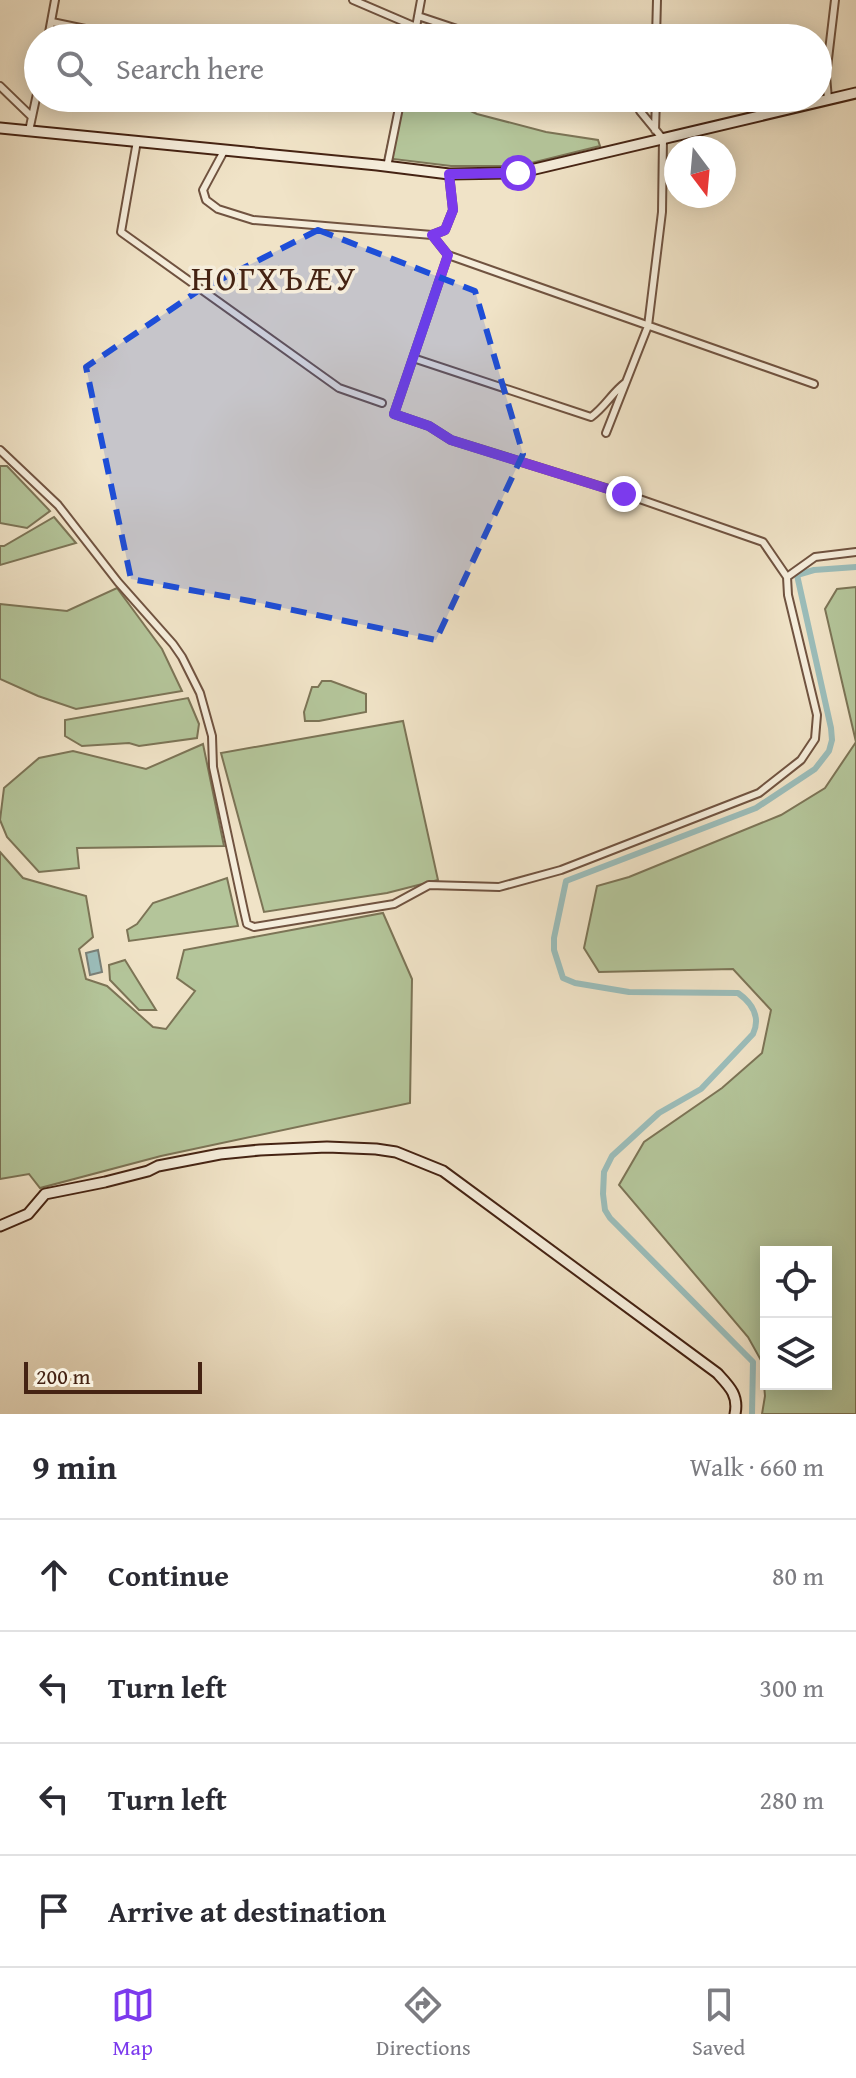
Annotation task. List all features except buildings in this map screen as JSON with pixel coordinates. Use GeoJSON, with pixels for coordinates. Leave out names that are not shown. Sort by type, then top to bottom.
{"type":"FeatureCollection","features":[{"type":"Feature","properties":{"kind":"main road"},"geometry":{"type":"LineString","coordinates":[[832,98],[856,93]]}},
{"type":"Feature","properties":{"kind":"main road"},"geometry":{"type":"LineString","coordinates":[[0,128],[449,174],[518,173],[774,112]]}},
{"type":"Feature","properties":{"kind":"main road"},"geometry":{"type":"LineString","coordinates":[[0,1226],[28,1214],[45,1194],[220,1154],[327,1147],[396,1152],[443,1171],[717,1373],[734,1392],[737,1403],[735,1414]]}},
{"type":"Feature","properties":{"kind":"street"},"geometry":{"type":"LineString","coordinates":[[55,0],[52,22],[62,24]]}},
{"type":"Feature","properties":{"kind":"street"},"geometry":{"type":"LineString","coordinates":[[353,0],[409,24]]}},
{"type":"Feature","properties":{"kind":"street"},"geometry":{"type":"LineString","coordinates":[[417,24],[421,0]]}},
{"type":"Feature","properties":{"kind":"street"},"geometry":{"type":"LineString","coordinates":[[656,24],[657,0]]}},
{"type":"Feature","properties":{"kind":"street"},"geometry":{"type":"LineString","coordinates":[[832,25],[835,0]]}},
{"type":"Feature","properties":{"kind":"street"},"geometry":{"type":"LineString","coordinates":[[418,16],[442,24]]}},
{"type":"Feature","properties":{"kind":"street"},"geometry":{"type":"LineString","coordinates":[[0,86],[24,109]]}},
{"type":"Feature","properties":{"kind":"street"},"geometry":{"type":"LineString","coordinates":[[27,112],[32,117]]}},
{"type":"Feature","properties":{"kind":"street"},"geometry":{"type":"LineString","coordinates":[[29,131],[33,112]]}},
{"type":"Feature","properties":{"kind":"street"},"geometry":{"type":"LineString","coordinates":[[387,167],[398,112]]}},
{"type":"Feature","properties":{"kind":"street"},"geometry":{"type":"LineString","coordinates":[[606,433],[648,326],[662,212],[663,139],[641,112]]}},
{"type":"Feature","properties":{"kind":"street"},"geometry":{"type":"LineString","coordinates":[[655,130],[656,112]]}},
{"type":"Feature","properties":{"kind":"street"},"geometry":{"type":"LineString","coordinates":[[137,141],[121,232],[339,388],[382,403]]}},
{"type":"Feature","properties":{"kind":"street"},"geometry":{"type":"LineString","coordinates":[[224,151],[215,171],[205,183],[203,190],[206,200],[218,209],[253,220],[432,235],[445,230],[453,210],[449,174]]}},
{"type":"Feature","properties":{"kind":"street"},"geometry":{"type":"LineString","coordinates":[[432,235],[448,255],[814,384]]}},
{"type":"Feature","properties":{"kind":"street"},"geometry":{"type":"LineString","coordinates":[[0,450],[58,505],[182,657],[200,693],[212,736],[213,767],[247,924],[254,927],[394,904],[429,885],[499,887],[561,870],[759,793],[801,760],[815,739],[817,715],[788,595],[787,577],[763,542],[628,495],[451,440],[429,426],[394,414],[448,255]]}},
{"type":"Feature","properties":{"kind":"street"},"geometry":{"type":"LineString","coordinates":[[413,358],[591,417],[604,408],[611,394],[626,382]]}},
{"type":"Feature","properties":{"kind":"street"},"geometry":{"type":"LineString","coordinates":[[787,577],[815,557],[856,552]]}},
{"type":"Feature","properties":{"kind":"highlighted area"},"geometry":{"type":"Polygon","coordinates":[[[318,230],[475,291],[523,454],[436,640],[131,579],[86,367],[198,291],[318,230]]]}},
{"type":"Feature","properties":{"kind":"green space"},"geometry":{"type":"Polygon","coordinates":[[[395,112],[473,112],[546,132],[598,140],[600,146],[519,166],[451,166],[385,158],[395,112]]]}},
{"type":"Feature","properties":{"kind":"green space"},"geometry":{"type":"Polygon","coordinates":[[[0,466],[7,466],[50,511],[27,528],[0,523],[0,466]]]}},
{"type":"Feature","properties":{"kind":"green space"},"geometry":{"type":"Polygon","coordinates":[[[54,517],[76,543],[0,565],[0,546],[54,517]]]}},
{"type":"Feature","properties":{"kind":"green space"},"geometry":{"type":"Polygon","coordinates":[[[856,587],[856,742],[825,609],[837,589],[856,587]]]}},
{"type":"Feature","properties":{"kind":"green space"},"geometry":{"type":"Polygon","coordinates":[[[117,588],[162,649],[182,691],[76,709],[0,679],[0,604],[67,611],[117,588]]]}},
{"type":"Feature","properties":{"kind":"green space"},"geometry":{"type":"Polygon","coordinates":[[[322,681],[331,681],[366,694],[366,712],[305,721],[304,712],[312,687],[318,687],[322,681]]]}},
{"type":"Feature","properties":{"kind":"green space"},"geometry":{"type":"Polygon","coordinates":[[[188,698],[199,724],[197,738],[139,746],[129,743],[82,746],[65,736],[65,720],[188,698]]]}},
{"type":"Feature","properties":{"kind":"green space"},"geometry":{"type":"Polygon","coordinates":[[[403,721],[438,880],[387,893],[264,912],[221,753],[403,721]]]}},
{"type":"Feature","properties":{"kind":"green space"},"geometry":{"type":"Polygon","coordinates":[[[856,742],[856,1414],[762,1414],[764,1390],[832,1390],[832,1246],[760,1246],[760,1358],[748,1337],[619,1185],[644,1142],[722,1088],[762,1053],[771,1010],[733,969],[599,972],[584,948],[597,886],[629,877],[781,815],[825,788],[856,742]]]}},
{"type":"Feature","properties":{"kind":"green space"},"geometry":{"type":"Polygon","coordinates":[[[203,744],[224,846],[77,848],[79,868],[39,872],[7,837],[0,820],[4,788],[39,758],[73,751],[146,769],[203,744]]]}},
{"type":"Feature","properties":{"kind":"green space"},"geometry":{"type":"Polygon","coordinates":[[[0,852],[23,878],[86,896],[93,937],[79,949],[86,979],[107,986],[153,1027],[166,1029],[195,991],[177,978],[184,950],[383,913],[412,979],[410,1103],[161,1156],[40,1188],[29,1174],[0,1179],[0,852]]]}},
{"type":"Feature","properties":{"kind":"green space"},"geometry":{"type":"Polygon","coordinates":[[[227,878],[238,926],[129,941],[127,930],[137,924],[153,903],[227,878]]]}},
{"type":"Feature","properties":{"kind":"green space"},"geometry":{"type":"Polygon","coordinates":[[[125,960],[156,1010],[139,1010],[110,980],[109,965],[125,960]]]}},
{"type":"Feature","properties":{"kind":"water"},"geometry":{"type":"Polygon","coordinates":[[[98,950],[102,972],[90,975],[86,953],[98,950]]]}},
{"type":"Feature","properties":{"kind":"waterway"},"geometry":{"type":"LineString","coordinates":[[752,1414],[753,1362],[610,1218],[605,1210],[603,1194],[604,1172],[612,1156],[659,1113],[701,1089],[753,1034],[756,1022],[754,1011],[738,993],[629,992],[575,983],[563,978],[554,950],[554,938],[566,881],[756,808],[815,769],[829,751],[831,728],[797,575],[814,570],[856,567]]}},
{"type":"Feature","properties":{"kind":"district","name":"НОГХЪÆУ"},"geometry":{"type":"Point","coordinates":[274,277]}},
{"type":"Feature","properties":{"kind":"route"},"geometry":{"type":"LineString","coordinates":[[518,173],[449,174],[453,210],[445,230],[432,235],[448,255],[394,414],[429,426],[451,440],[624,494]]}}]}
